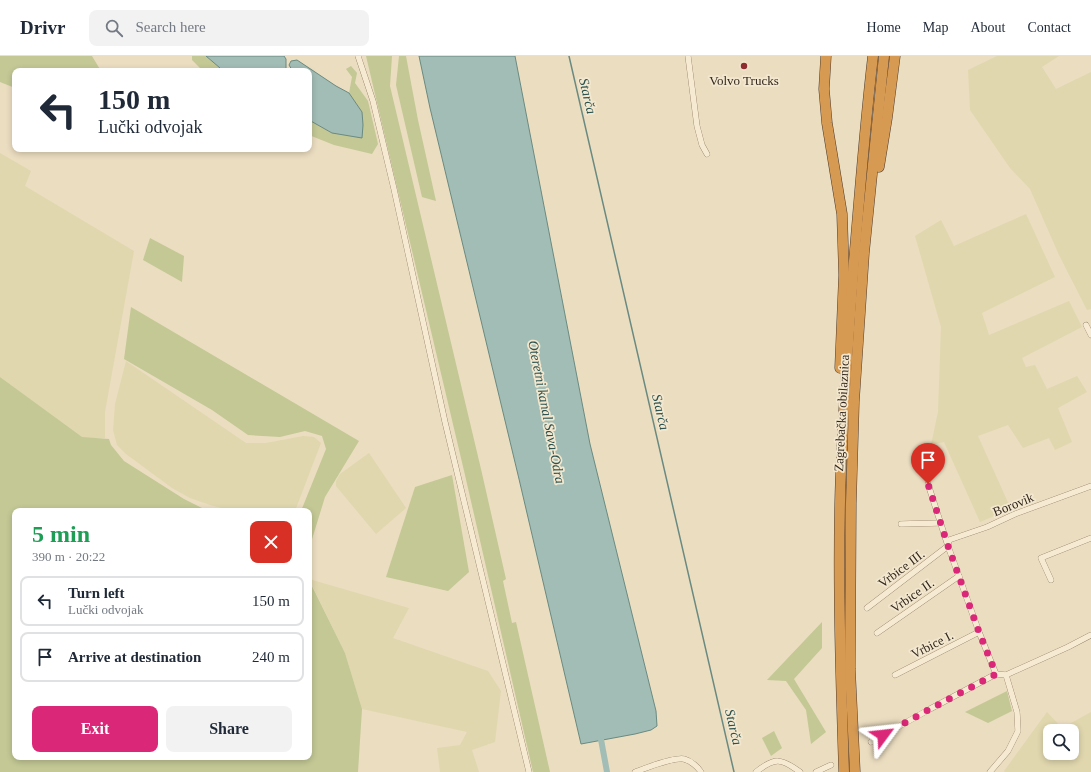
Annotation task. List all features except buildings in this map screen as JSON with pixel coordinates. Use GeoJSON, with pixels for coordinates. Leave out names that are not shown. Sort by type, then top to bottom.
{"type":"FeatureCollection","features":[{"type":"Feature","properties":{"kind":"highway"},"geometry":{"type":"LineString","coordinates":[[826,56],[824,88],[827,123],[842,214],[844,275],[839,367],[845,381]]}},
{"type":"Feature","properties":{"kind":"highway","name":"Zagrebačka obilaznica"},"geometry":{"type":"LineString","coordinates":[[844,772],[840,666],[841,456],[845,381],[861,172],[873,56]]}},
{"type":"Feature","properties":{"kind":"highway","name":"Zagrebačka obilaznica"},"geometry":{"type":"LineString","coordinates":[[855,772],[850,669],[851,503],[854,402],[862,280],[884,56]]}},
{"type":"Feature","properties":{"kind":"highway"},"geometry":{"type":"LineString","coordinates":[[862,280],[871,253],[877,177],[887,118],[895,56]]}},
{"type":"Feature","properties":{"kind":"street"},"geometry":{"type":"LineString","coordinates":[[358,56],[373,101],[393,183],[447,430],[529,772]]}},
{"type":"Feature","properties":{"kind":"street"},"geometry":{"type":"LineString","coordinates":[[688,56],[697,126],[702,145],[707,154]]}},
{"type":"Feature","properties":{"kind":"street"},"geometry":{"type":"LineString","coordinates":[[1086,325],[1091,335]]}},
{"type":"Feature","properties":{"kind":"street"},"geometry":{"type":"LineString","coordinates":[[928,484],[948,546],[996,674]]}},
{"type":"Feature","properties":{"kind":"street","name":"Borovik"},"geometry":{"type":"LineString","coordinates":[[948,546],[950,540],[1091,486]]}},
{"type":"Feature","properties":{"kind":"street"},"geometry":{"type":"LineString","coordinates":[[901,524],[940,523]]}},
{"type":"Feature","properties":{"kind":"street"},"geometry":{"type":"LineString","coordinates":[[1051,580],[1041,558],[1091,538]]}},
{"type":"Feature","properties":{"kind":"street","name":"Vrbice III."},"geometry":{"type":"LineString","coordinates":[[867,608],[948,546]]}},
{"type":"Feature","properties":{"kind":"street","name":"Vrbice II."},"geometry":{"type":"LineString","coordinates":[[877,633],[959,576]]}},
{"type":"Feature","properties":{"kind":"street","name":"Vrbice I."},"geometry":{"type":"LineString","coordinates":[[895,675],[979,632]]}},
{"type":"Feature","properties":{"kind":"street"},"geometry":{"type":"LineString","coordinates":[[871,742],[996,674],[1006,675],[1091,635]]}},
{"type":"Feature","properties":{"kind":"street"},"geometry":{"type":"LineString","coordinates":[[990,772],[1008,752],[1018,731],[1017,712],[1006,675]]}},
{"type":"Feature","properties":{"kind":"street"},"geometry":{"type":"LineString","coordinates":[[636,772],[670,760],[684,759],[695,765],[701,772]]}},
{"type":"Feature","properties":{"kind":"street"},"geometry":{"type":"LineString","coordinates":[[756,772],[775,761],[783,761],[800,772]]}},
{"type":"Feature","properties":{"kind":"street"},"geometry":{"type":"LineString","coordinates":[[816,772],[831,765]]}},
{"type":"Feature","properties":{"kind":"shaded area"},"geometry":{"type":"Polygon","coordinates":[[[997,56],[1059,56],[1042,67],[1056,89],[1091,72],[1091,309],[1087,310],[1059,255],[1030,189],[1010,168],[970,110],[968,70],[997,56]]]}},
{"type":"Feature","properties":{"kind":"shaded area"},"geometry":{"type":"Polygon","coordinates":[[[0,153],[31,171],[25,186],[134,251],[105,412],[105,438],[82,438],[0,377],[0,153]]]}},
{"type":"Feature","properties":{"kind":"shaded area"},"geometry":{"type":"Polygon","coordinates":[[[1026,214],[1055,277],[982,313],[989,335],[1069,301],[1082,327],[1022,358],[1026,367],[1035,365],[1047,389],[1077,376],[1087,392],[1058,408],[1072,442],[1055,450],[1049,438],[1023,448],[1008,425],[978,436],[1011,509],[980,522],[944,442],[931,445],[938,412],[941,327],[915,236],[941,220],[954,246],[1026,214]]]}},
{"type":"Feature","properties":{"kind":"shaded area"},"geometry":{"type":"Polygon","coordinates":[[[126,361],[246,443],[266,443],[303,436],[314,437],[321,443],[296,508],[222,508],[190,498],[172,488],[126,454],[117,445],[113,430],[115,404],[126,361]]]}},
{"type":"Feature","properties":{"kind":"shaded area"},"geometry":{"type":"Polygon","coordinates":[[[369,453],[406,508],[376,534],[336,486],[336,481],[340,474],[369,453]]]}},
{"type":"Feature","properties":{"kind":"shaded area"},"geometry":{"type":"Polygon","coordinates":[[[312,580],[409,608],[393,638],[488,671],[501,691],[495,742],[472,750],[479,772],[440,772],[437,748],[460,745],[467,732],[362,709],[345,653],[312,585],[312,580]]]}},
{"type":"Feature","properties":{"kind":"shaded area"},"geometry":{"type":"Polygon","coordinates":[[[1047,712],[1058,724],[1043,724],[1043,760],[1079,760],[1079,724],[1069,724],[1091,712],[1091,772],[1004,771],[1047,712]]]}},
{"type":"Feature","properties":{"kind":"green space"},"geometry":{"type":"Polygon","coordinates":[[[0,56],[92,56],[99,68],[12,68],[12,87],[0,82],[0,56]]]}},
{"type":"Feature","properties":{"kind":"green space"},"geometry":{"type":"Polygon","coordinates":[[[192,56],[206,56],[220,68],[200,68],[192,60],[192,56]]]}},
{"type":"Feature","properties":{"kind":"green space"},"geometry":{"type":"Polygon","coordinates":[[[366,56],[392,56],[390,86],[506,579],[503,581],[512,623],[516,622],[550,772],[533,772],[465,475],[366,56]]]}},
{"type":"Feature","properties":{"kind":"green space"},"geometry":{"type":"Polygon","coordinates":[[[399,56],[406,56],[418,120],[436,201],[422,197],[396,85],[399,56]]]}},
{"type":"Feature","properties":{"kind":"green space"},"geometry":{"type":"Polygon","coordinates":[[[351,66],[357,73],[355,83],[368,101],[378,144],[372,154],[334,145],[312,136],[312,122],[332,133],[362,112],[349,93],[352,77],[346,69],[351,66]]]}},
{"type":"Feature","properties":{"kind":"green space"},"geometry":{"type":"Polygon","coordinates":[[[150,238],[184,256],[182,282],[143,260],[150,238]]]}},
{"type":"Feature","properties":{"kind":"green space"},"geometry":{"type":"Polygon","coordinates":[[[131,307],[359,441],[325,497],[312,539],[312,508],[302,508],[326,449],[322,436],[305,431],[280,437],[248,435],[212,410],[124,359],[131,307]]]}},
{"type":"Feature","properties":{"kind":"green space"},"geometry":{"type":"Polygon","coordinates":[[[0,377],[82,437],[109,439],[111,445],[124,461],[184,499],[202,508],[12,508],[12,760],[312,760],[312,586],[345,653],[362,709],[358,772],[0,772],[0,377]]]}},
{"type":"Feature","properties":{"kind":"green space"},"geometry":{"type":"Polygon","coordinates":[[[452,475],[469,572],[448,591],[386,577],[415,487],[452,475]]]}},
{"type":"Feature","properties":{"kind":"green space"},"geometry":{"type":"Polygon","coordinates":[[[822,622],[822,648],[794,679],[826,732],[811,744],[806,710],[786,681],[767,680],[822,622]]]}},
{"type":"Feature","properties":{"kind":"green space"},"geometry":{"type":"Polygon","coordinates":[[[1007,691],[1012,711],[988,723],[965,712],[1007,691]]]}},
{"type":"Feature","properties":{"kind":"green space"},"geometry":{"type":"Polygon","coordinates":[[[774,731],[782,748],[771,756],[762,738],[774,731]]]}},
{"type":"Feature","properties":{"kind":"water"},"geometry":{"type":"Polygon","coordinates":[[[206,56],[284,56],[286,59],[286,68],[220,68],[206,56]]]}},
{"type":"Feature","properties":{"kind":"water"},"geometry":{"type":"Polygon","coordinates":[[[419,56],[515,56],[590,444],[656,711],[657,726],[651,730],[581,744],[430,108],[419,56]]]}},
{"type":"Feature","properties":{"kind":"water"},"geometry":{"type":"Polygon","coordinates":[[[297,60],[309,68],[291,68],[289,65],[291,61],[297,60]]]}},
{"type":"Feature","properties":{"kind":"water"},"geometry":{"type":"Polygon","coordinates":[[[312,70],[349,93],[362,112],[362,138],[332,133],[312,122],[312,70]]]}},
{"type":"Feature","properties":{"kind":"waterway","name":"Starča"},"geometry":{"type":"LineString","coordinates":[[569,56],[734,772]]}},
{"type":"Feature","properties":{"kind":"waterway","name":"Oteretni kanal Sava-Odra"},"geometry":{"type":"LineString","coordinates":[[600,734],[607,772]]}},
{"type":"Feature","properties":{"kind":"place","name":"Volvo Trucks"},"geometry":{"type":"Point","coordinates":[744,66]}},
{"type":"Feature","properties":{"kind":"route"},"geometry":{"type":"LineString","coordinates":[[883,735],[996,674],[948,546],[928,484]]}}]}
